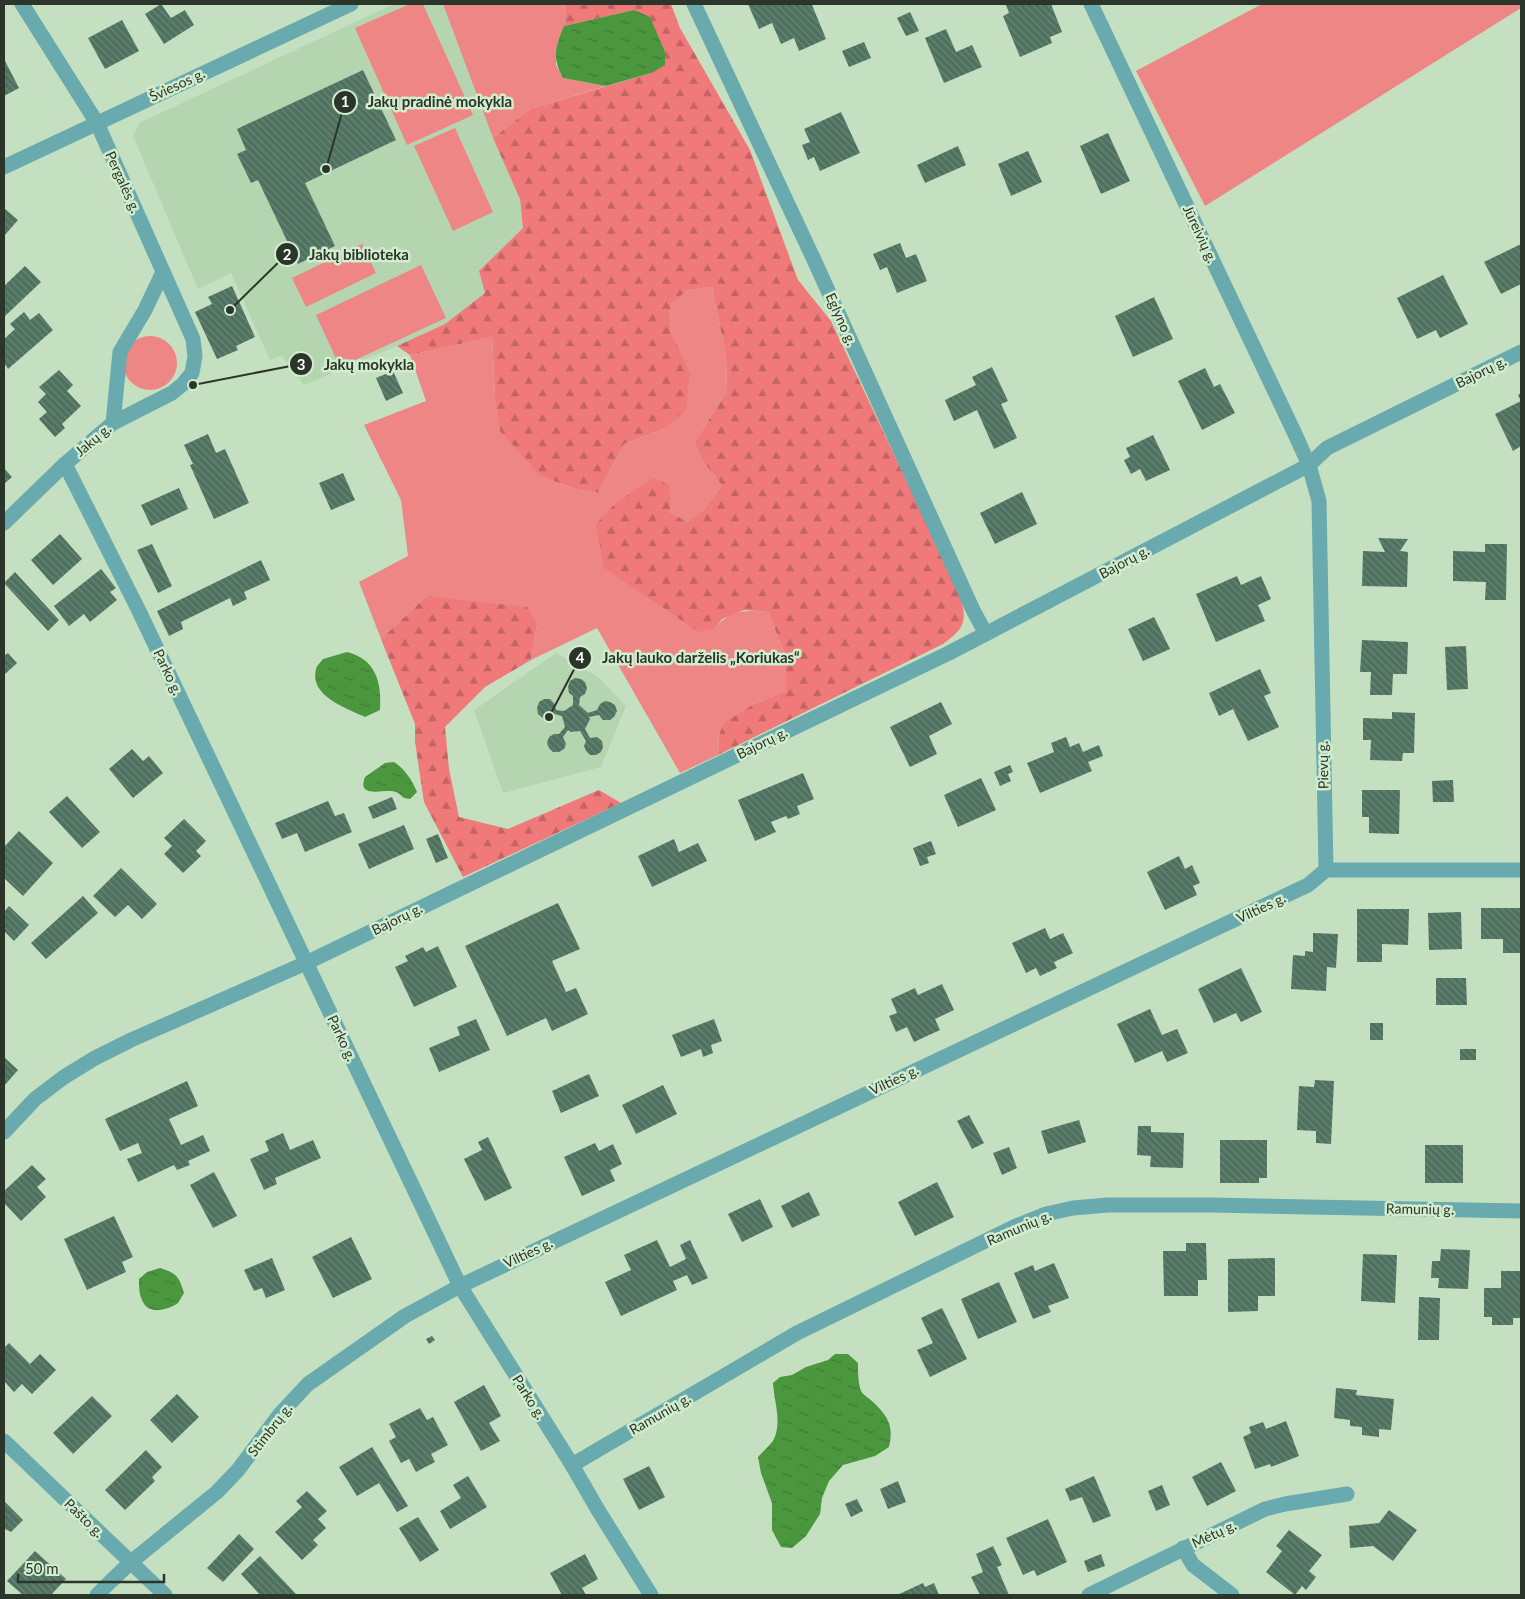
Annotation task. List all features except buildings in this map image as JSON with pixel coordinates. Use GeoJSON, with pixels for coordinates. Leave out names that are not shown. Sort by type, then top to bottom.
{"type":"FeatureCollection","features":[{"type":"Feature","properties":{"kind":"street","name":"Pergalės g."},"geometry":{"type":"LineString","coordinates":[[22,4],[97,123],[193,339],[195,356],[192,373]]}},
{"type":"Feature","properties":{"kind":"street","name":"Šviesos g."},"geometry":{"type":"LineString","coordinates":[[4,167],[351,4]]}},
{"type":"Feature","properties":{"kind":"street","name":"Eglyno g."},"geometry":{"type":"LineString","coordinates":[[694,4],[815,262],[969,601],[986,634]]}},
{"type":"Feature","properties":{"kind":"street","name":"Jūreivių g."},"geometry":{"type":"LineString","coordinates":[[1091,4],[1309,465]]}},
{"type":"Feature","properties":{"kind":"street"},"geometry":{"type":"LineString","coordinates":[[113,422],[116,374],[120,352],[145,310],[163,272]]}},
{"type":"Feature","properties":{"kind":"street","name":"Bajorų g."},"geometry":{"type":"LineString","coordinates":[[4,1132],[42,1094],[64,1077],[130,1040],[306,962],[644,801],[986,634],[1309,465],[1328,448],[1521,352]]}},
{"type":"Feature","properties":{"kind":"street","name":"Jakų g."},"geometry":{"type":"LineString","coordinates":[[4,523],[65,464],[113,422],[172,393],[192,373]]}},
{"type":"Feature","properties":{"kind":"street","name":"Parko g."},"geometry":{"type":"LineString","coordinates":[[65,464],[139,610],[460,1286],[650,1595]]}},
{"type":"Feature","properties":{"kind":"street","name":"Pievų g."},"geometry":{"type":"LineString","coordinates":[[1309,465],[1319,501],[1326,870]]}},
{"type":"Feature","properties":{"kind":"street"},"geometry":{"type":"LineString","coordinates":[[1326,870],[1521,870]]}},
{"type":"Feature","properties":{"kind":"street","name":"Vilties g."},"geometry":{"type":"LineString","coordinates":[[460,1286],[1308,886],[1326,870]]}},
{"type":"Feature","properties":{"kind":"street","name":"Ramunių g."},"geometry":{"type":"LineString","coordinates":[[572,1466],[797,1333],[1016,1226],[1046,1214],[1073,1208],[1108,1205],[1221,1205],[1521,1211]]}},
{"type":"Feature","properties":{"kind":"street","name":"Stimbrų g."},"geometry":{"type":"LineString","coordinates":[[97,1595],[131,1562],[216,1492],[238,1470],[280,1414],[308,1384],[405,1316],[460,1286]]}},
{"type":"Feature","properties":{"kind":"street","name":"Pašto g."},"geometry":{"type":"LineString","coordinates":[[4,1441],[164,1595]]}},
{"type":"Feature","properties":{"kind":"street","name":"Mėtų g."},"geometry":{"type":"LineString","coordinates":[[1089,1595],[1265,1509],[1347,1494]]}},
{"type":"Feature","properties":{"kind":"street"},"geometry":{"type":"LineString","coordinates":[[1183,1548],[1193,1565],[1232,1595]]}},
{"type":"Feature","properties":{"kind":"shaded area"},"geometry":{"type":"Polygon","coordinates":[[[394,4],[443,4],[493,138],[520,199],[523,228],[479,271],[485,293],[445,324],[304,385],[282,356],[270,360],[231,273],[198,289],[133,136],[139,123],[394,4]]]}},
{"type":"Feature","properties":{"kind":"shaded area"},"geometry":{"type":"Polygon","coordinates":[[[410,4],[423,4],[473,115],[407,145],[355,28],[410,4]]]}},
{"type":"Feature","properties":{"kind":"shaded area"},"geometry":{"type":"Polygon","coordinates":[[[443,4],[566,4],[564,26],[557,44],[556,65],[563,78],[606,86],[530,109],[493,138],[443,4]]]}},
{"type":"Feature","properties":{"kind":"shaded area"},"geometry":{"type":"Polygon","coordinates":[[[1262,4],[1521,4],[1521,8],[1205,206],[1136,71],[1262,4]]]}},
{"type":"Feature","properties":{"kind":"shaded area"},"geometry":{"type":"Polygon","coordinates":[[[455,128],[493,212],[453,231],[414,146],[455,128]]]}},
{"type":"Feature","properties":{"kind":"shaded area"},"geometry":{"type":"Polygon","coordinates":[[[362,244],[376,273],[306,307],[292,278],[362,244]]]}},
{"type":"Feature","properties":{"kind":"shaded area"},"geometry":{"type":"Polygon","coordinates":[[[421,265],[446,318],[340,367],[316,315],[421,265]]]}},
{"type":"Feature","properties":{"kind":"shaded area"},"geometry":{"type":"Polygon","coordinates":[[[712,287],[726,356],[727,391],[694,443],[703,461],[722,485],[705,508],[687,522],[670,512],[653,478],[715,628],[727,617],[739,612],[768,612],[786,657],[786,691],[754,704],[719,735],[718,755],[680,773],[597,628],[531,660],[537,625],[427,596],[381,639],[359,582],[408,556],[401,500],[364,425],[426,401],[410,355],[492,337],[495,395],[542,477],[577,489],[598,493],[624,444],[664,429],[690,371],[670,330],[671,302],[688,290],[712,287]]]}},
{"type":"Feature","properties":{"kind":"shaded area"},"geometry":{"type":"Polygon","coordinates":[[[150,336],[160,338],[169,344],[175,353],[177,363],[175,373],[169,382],[160,388],[150,390],[140,388],[131,382],[125,373],[123,363],[125,353],[131,344],[140,338],[150,336]]]}},
{"type":"Feature","properties":{"kind":"shaded area"},"geometry":{"type":"Polygon","coordinates":[[[556,653],[598,677],[626,706],[601,767],[503,793],[474,710],[556,653]]]}},
{"type":"Feature","properties":{"kind":"green space"},"geometry":{"type":"Polygon","coordinates":[[[566,4],[671,4],[680,28],[750,150],[798,280],[831,321],[960,594],[964,611],[963,623],[960,628],[943,644],[718,755],[719,735],[724,723],[754,704],[786,691],[786,657],[768,612],[744,610],[722,619],[715,628],[699,632],[604,568],[596,524],[615,504],[653,478],[670,485],[670,512],[687,522],[705,508],[722,485],[703,461],[694,443],[727,391],[726,356],[712,287],[688,290],[671,303],[670,330],[690,371],[686,410],[664,429],[624,444],[598,493],[577,489],[542,477],[500,431],[495,395],[492,337],[410,355],[397,346],[445,324],[485,293],[479,271],[523,228],[520,199],[493,138],[530,109],[651,73],[634,10],[564,26],[566,4]]]}},
{"type":"Feature","properties":{"kind":"green space"},"geometry":{"type":"Polygon","coordinates":[[[427,596],[527,607],[537,625],[531,660],[485,687],[445,727],[449,769],[459,817],[508,829],[599,790],[621,803],[463,877],[424,802],[415,742],[415,724],[381,639],[427,596]]]}},
{"type":"Feature","properties":{"kind":"water"},"geometry":{"type":"Polygon","coordinates":[[[634,10],[650,17],[665,52],[665,65],[651,73],[606,86],[563,78],[557,64],[556,52],[558,40],[564,26],[634,10]]]}},
{"type":"Feature","properties":{"kind":"water"},"geometry":{"type":"Polygon","coordinates":[[[347,652],[365,660],[371,666],[378,682],[380,710],[365,717],[339,705],[323,694],[315,678],[317,668],[323,659],[347,652]]]}},
{"type":"Feature","properties":{"kind":"water"},"geometry":{"type":"Polygon","coordinates":[[[394,762],[408,775],[417,792],[410,799],[391,791],[368,791],[363,784],[365,777],[385,763],[394,762]]]}},
{"type":"Feature","properties":{"kind":"water"},"geometry":{"type":"Polygon","coordinates":[[[160,1268],[176,1276],[184,1293],[178,1303],[164,1309],[154,1310],[146,1306],[142,1299],[139,1279],[147,1272],[160,1268]]]}},
{"type":"Feature","properties":{"kind":"water"},"geometry":{"type":"Polygon","coordinates":[[[835,1354],[848,1354],[858,1363],[861,1391],[878,1407],[889,1422],[891,1433],[889,1447],[875,1456],[843,1465],[829,1481],[822,1498],[820,1514],[806,1536],[792,1548],[781,1547],[772,1530],[772,1503],[761,1473],[758,1457],[773,1441],[776,1432],[777,1418],[773,1383],[780,1377],[792,1375],[806,1367],[828,1360],[835,1354]]]}},
{"type":"Feature","properties":{"kind":"place","name":"Jakų pradinė mokykla"},"geometry":{"type":"Point","coordinates":[326,169]}},
{"type":"Feature","properties":{"kind":"place","name":"Jakų biblioteka"},"geometry":{"type":"Point","coordinates":[230,310]}},
{"type":"Feature","properties":{"kind":"place","name":"Jakų mokykla"},"geometry":{"type":"Point","coordinates":[193,385]}},
{"type":"Feature","properties":{"kind":"place","name":"Jakų lauko darželis „Koriukas“"},"geometry":{"type":"Point","coordinates":[549,717]}}]}
